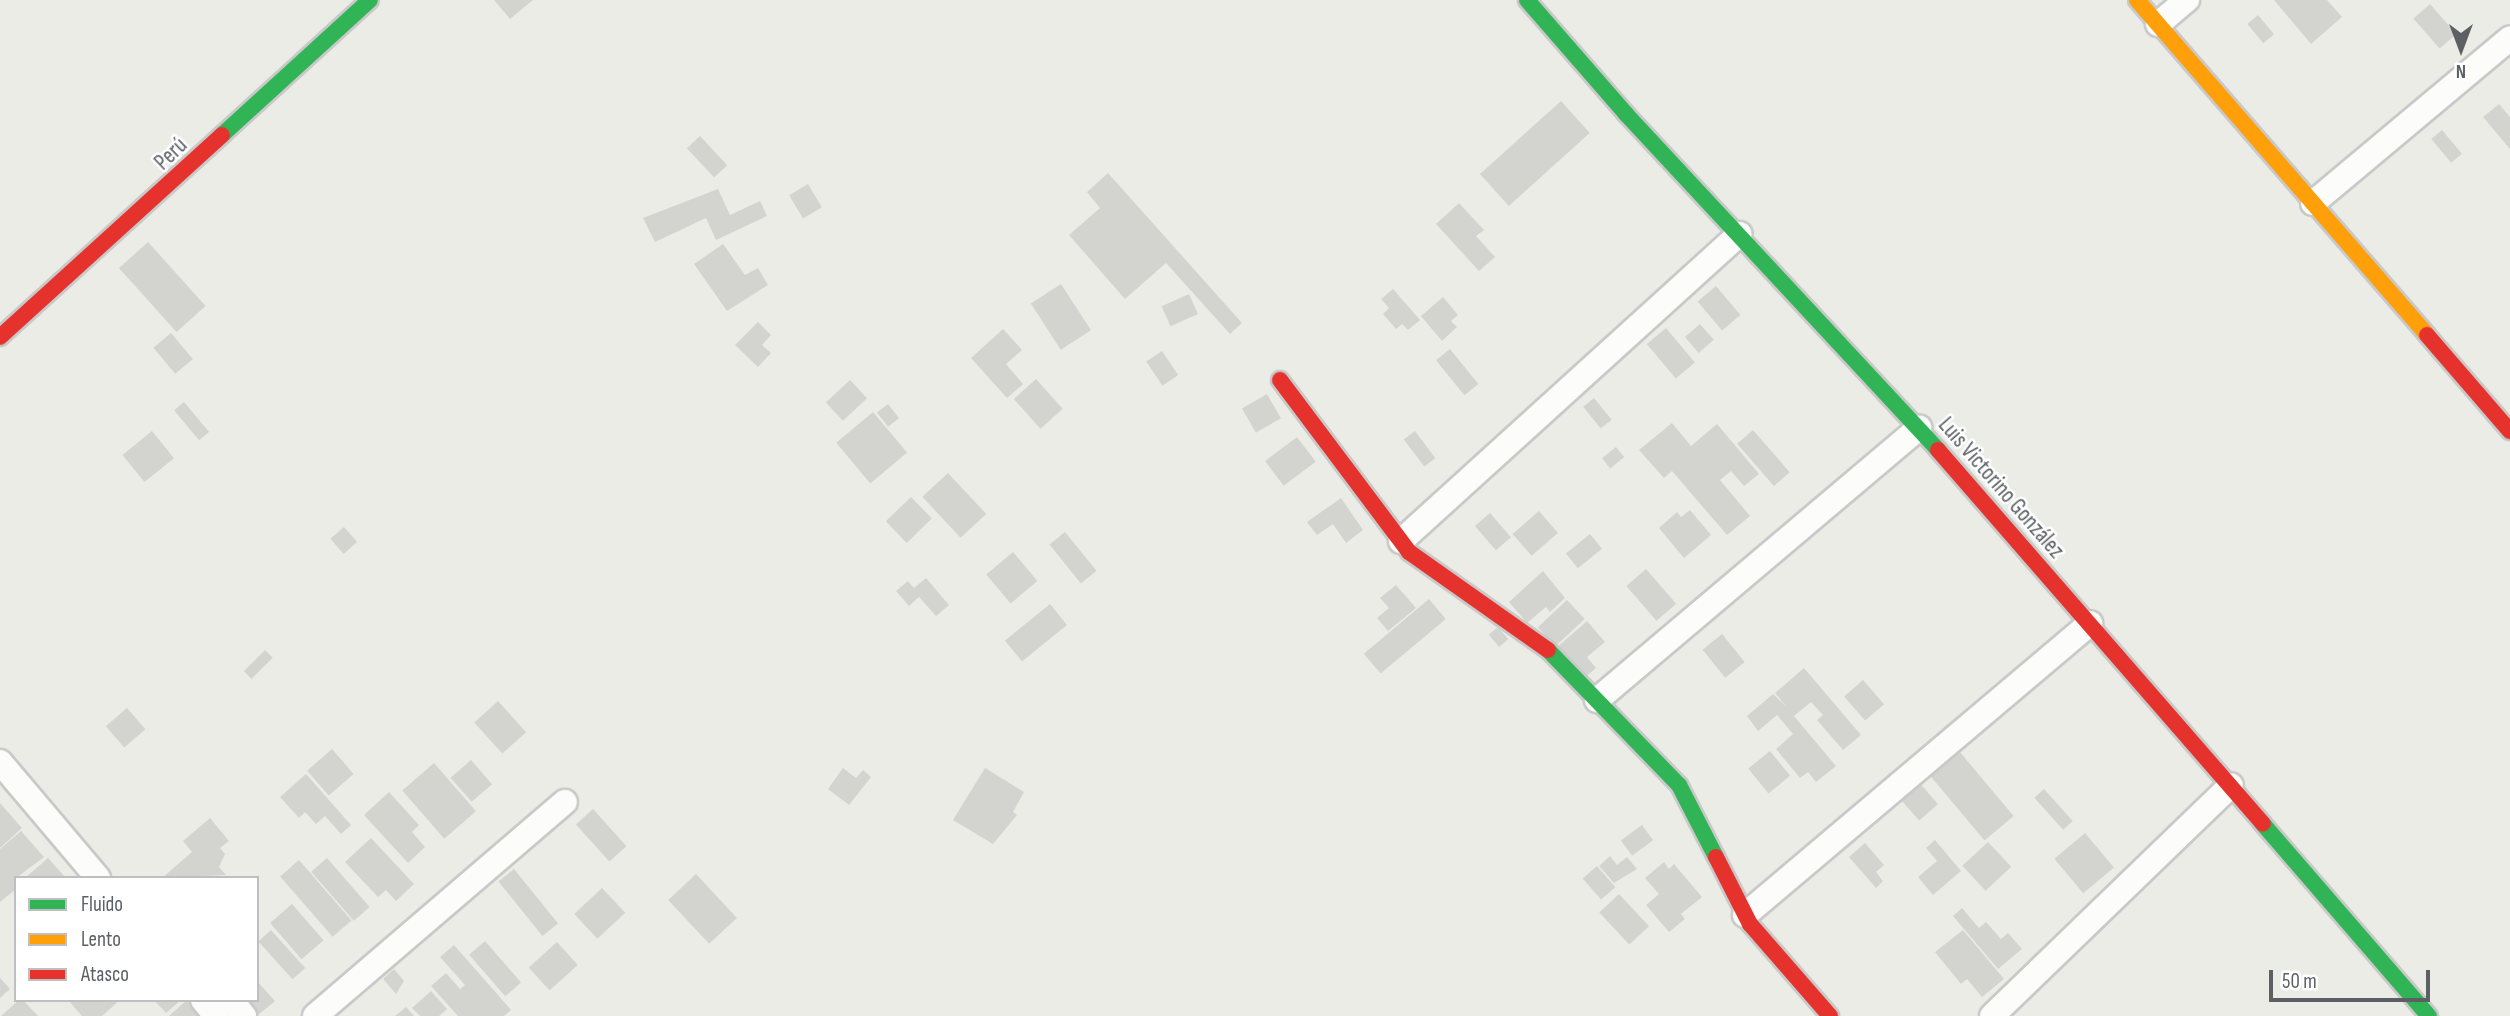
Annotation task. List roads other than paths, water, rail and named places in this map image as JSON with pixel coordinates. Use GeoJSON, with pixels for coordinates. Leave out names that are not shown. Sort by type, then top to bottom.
{"type":"FeatureCollection","features":[{"type":"Feature","properties":{"kind":"street","name":"Perú"},"geometry":{"type":"LineString","coordinates":[[0,337],[370,0]]}},
{"type":"Feature","properties":{"kind":"street","name":"Luis Victorino González"},"geometry":{"type":"LineString","coordinates":[[1527,0],[1919,428],[2430,1016]]}},
{"type":"Feature","properties":{"kind":"street"},"geometry":{"type":"LineString","coordinates":[[2137,0],[2510,430]]}},
{"type":"Feature","properties":{"kind":"street"},"geometry":{"type":"LineString","coordinates":[[2158,24],[2187,0]]}},
{"type":"Feature","properties":{"kind":"street"},"geometry":{"type":"LineString","coordinates":[[2313,203],[2510,37]]}},
{"type":"Feature","properties":{"kind":"street"},"geometry":{"type":"LineString","coordinates":[[1401,541],[1739,234]]}},
{"type":"Feature","properties":{"kind":"street"},"geometry":{"type":"LineString","coordinates":[[1280,380],[1409,552],[1551,652],[1679,785],[1745,915],[1829,1016]]}},
{"type":"Feature","properties":{"kind":"street"},"geometry":{"type":"LineString","coordinates":[[1597,700],[1919,428]]}},
{"type":"Feature","properties":{"kind":"street"},"geometry":{"type":"LineString","coordinates":[[1745,915],[2090,623]]}},
{"type":"Feature","properties":{"kind":"street"},"geometry":{"type":"LineString","coordinates":[[0,762],[96,876]]}},
{"type":"Feature","properties":{"kind":"street"},"geometry":{"type":"LineString","coordinates":[[1992,1016],[2231,785]]}},
{"type":"Feature","properties":{"kind":"street"},"geometry":{"type":"LineString","coordinates":[[315,1016],[565,802]]}},
{"type":"Feature","properties":{"kind":"street"},"geometry":{"type":"LineString","coordinates":[[205,1002],[216,1016]]}},
{"type":"Feature","properties":{"kind":"street"},"geometry":{"type":"LineString","coordinates":[[233,1002],[244,1016]]}}]}
